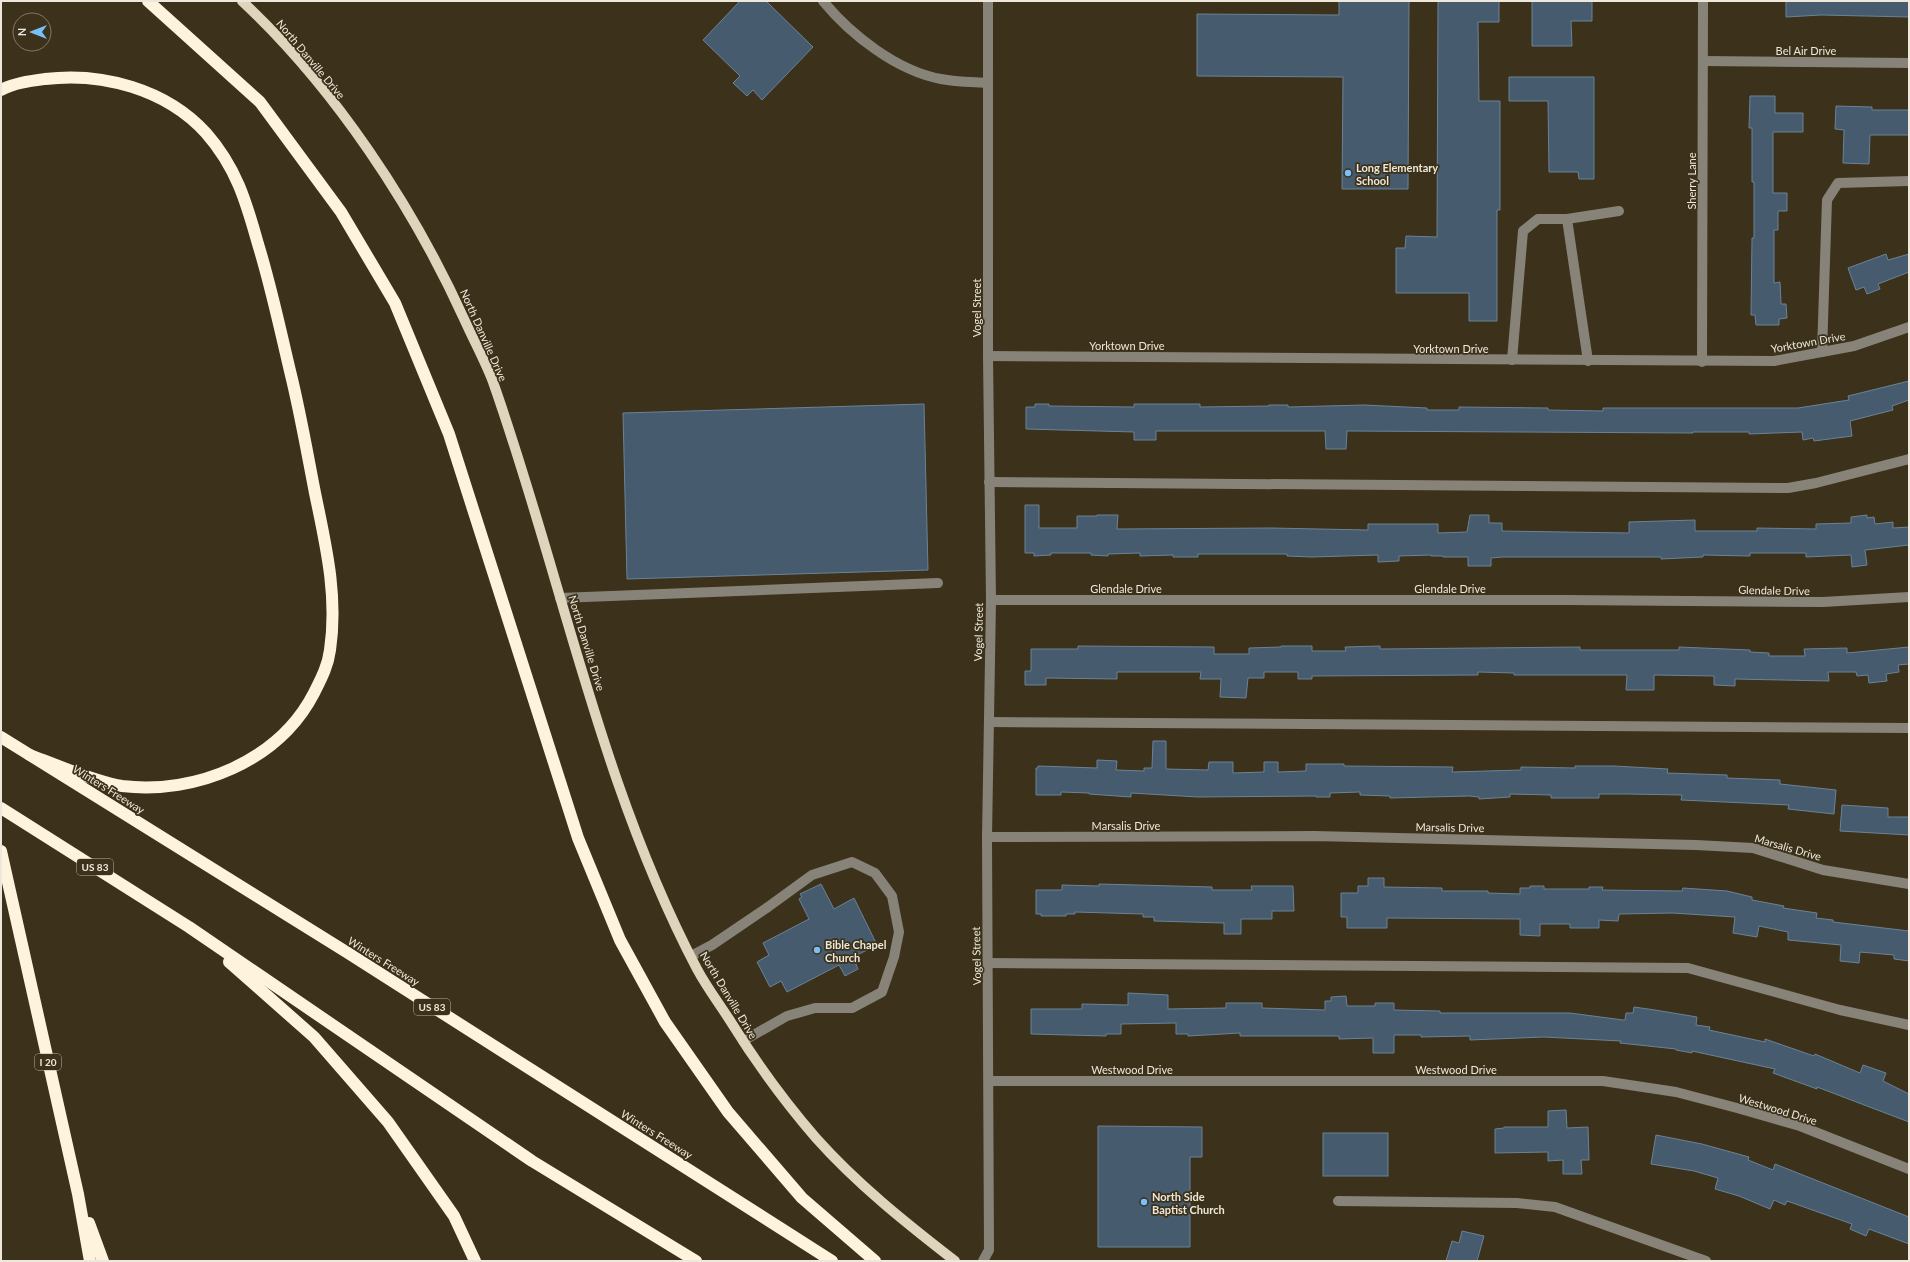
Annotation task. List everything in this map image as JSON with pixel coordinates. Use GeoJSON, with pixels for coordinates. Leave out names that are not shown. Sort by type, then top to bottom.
{"type":"FeatureCollection","features":[{"type":"Feature","properties":{"kind":"highway"},"geometry":{"type":"LineString","coordinates":[[148,1],[260,102],[341,212],[396,303],[449,434],[578,838],[620,940],[665,1022],[728,1112],[802,1198],[875,1261]]}},
{"type":"Feature","properties":{"kind":"highway"},"geometry":{"type":"LineString","coordinates":[[1,90],[6,87],[32,81],[58,78],[100,79],[136,88],[183,112],[204,131],[225,157],[244,192],[264,262],[295,393],[327,555],[333,594],[330,652],[325,672],[312,696],[294,722],[272,743],[246,764],[196,781],[169,786],[141,788],[118,785],[30,755]]}},
{"type":"Feature","properties":{"kind":"highway","name":"Winters Freeway"},"geometry":{"type":"LineString","coordinates":[[1,736],[348,953],[832,1261]]}},
{"type":"Feature","properties":{"kind":"highway","name":"US 83"},"geometry":{"type":"LineString","coordinates":[[1,808],[189,927],[532,1161],[696,1261]]}},
{"type":"Feature","properties":{"kind":"highway","name":"I 20"},"geometry":{"type":"LineString","coordinates":[[1,850],[78,1194],[90,1261]]}},
{"type":"Feature","properties":{"kind":"highway"},"geometry":{"type":"LineString","coordinates":[[189,927],[314,1037],[378,1111],[454,1216],[475,1261]]}},
{"type":"Feature","properties":{"kind":"highway"},"geometry":{"type":"LineString","coordinates":[[78,1194],[103,1261]]}},
{"type":"Feature","properties":{"kind":"main road","name":"North Danville Drive"},"geometry":{"type":"LineString","coordinates":[[242,1],[267,25],[324,90],[414,220],[456,300],[492,378],[613,769],[657,885],[698,971],[760,1069],[817,1139],[875,1196],[955,1261]]}},
{"type":"Feature","properties":{"kind":"street"},"geometry":{"type":"LineString","coordinates":[[823,1],[836,17],[866,42],[904,67],[940,79],[987,83]]}},
{"type":"Feature","properties":{"kind":"street","name":"Vogel Street"},"geometry":{"type":"LineString","coordinates":[[983,1261],[989,1250],[987,837],[991,600],[988,356],[988,1]]}},
{"type":"Feature","properties":{"kind":"street","name":"Sherry Lane"},"geometry":{"type":"LineString","coordinates":[[1702,362],[1703,1]]}},
{"type":"Feature","properties":{"kind":"street","name":"Bel Air Drive"},"geometry":{"type":"LineString","coordinates":[[1703,61],[1909,63]]}},
{"type":"Feature","properties":{"kind":"street"},"geometry":{"type":"LineString","coordinates":[[1822,352],[1827,200],[1838,183],[1876,181],[1909,182]]}},
{"type":"Feature","properties":{"kind":"street"},"geometry":{"type":"LineString","coordinates":[[1512,360],[1523,231],[1538,219],[1567,219],[1619,211]]}},
{"type":"Feature","properties":{"kind":"street"},"geometry":{"type":"LineString","coordinates":[[1567,219],[1588,361]]}},
{"type":"Feature","properties":{"kind":"street","name":"Yorktown Drive"},"geometry":{"type":"LineString","coordinates":[[988,356],[1702,362],[1774,361],[1854,346],[1909,327]]}},
{"type":"Feature","properties":{"kind":"street"},"geometry":{"type":"LineString","coordinates":[[989,482],[1788,488],[1816,483],[1909,459]]}},
{"type":"Feature","properties":{"kind":"street"},"geometry":{"type":"LineString","coordinates":[[560,598],[938,583]]}},
{"type":"Feature","properties":{"kind":"street","name":"Glendale Drive"},"geometry":{"type":"LineString","coordinates":[[991,600],[1566,600],[1823,602],[1909,597]]}},
{"type":"Feature","properties":{"kind":"street"},"geometry":{"type":"LineString","coordinates":[[989,722],[1909,728]]}},
{"type":"Feature","properties":{"kind":"street","name":"Marsalis Drive"},"geometry":{"type":"LineString","coordinates":[[987,837],[1314,836],[1696,845],[1753,848],[1823,870],[1909,884]]}},
{"type":"Feature","properties":{"kind":"street"},"geometry":{"type":"LineString","coordinates":[[691,956],[712,945],[762,912],[812,875],[852,862],[876,873],[892,896],[899,932],[894,957],[882,992],[852,1008],[816,1008],[787,1016],[742,1041]]}},
{"type":"Feature","properties":{"kind":"street"},"geometry":{"type":"LineString","coordinates":[[988,963],[1688,968],[1840,1010],[1909,1025]]}},
{"type":"Feature","properties":{"kind":"street","name":"Westwood Drive"},"geometry":{"type":"LineString","coordinates":[[989,1081],[1603,1081],[1676,1092],[1800,1126],[1909,1169]]}},
{"type":"Feature","properties":{"kind":"street"},"geometry":{"type":"LineString","coordinates":[[1338,1201],[1517,1203],[1555,1207],[1706,1261]]}},
{"type":"Feature","properties":{"kind":"building"},"geometry":{"type":"Polygon","coordinates":[[[740,1],[766,1],[813,47],[762,100],[753,90],[747,96],[733,83],[740,76],[703,40],[740,1]]]}},
{"type":"Feature","properties":{"kind":"building"},"geometry":{"type":"Polygon","coordinates":[[[1339,1],[1409,1],[1408,189],[1342,189],[1343,77],[1197,76],[1197,14],[1339,15],[1339,1]]]}},
{"type":"Feature","properties":{"kind":"building"},"geometry":{"type":"Polygon","coordinates":[[[1438,1],[1499,1],[1499,22],[1478,22],[1479,101],[1500,101],[1500,210],[1497,210],[1497,321],[1469,321],[1469,293],[1396,293],[1396,248],[1405,248],[1406,236],[1437,237],[1438,1]]]}},
{"type":"Feature","properties":{"kind":"building"},"geometry":{"type":"Polygon","coordinates":[[[1532,1],[1592,1],[1592,21],[1571,21],[1572,46],[1532,46],[1532,1]]]}},
{"type":"Feature","properties":{"kind":"building"},"geometry":{"type":"Polygon","coordinates":[[[1786,1],[1909,1],[1909,17],[1821,15],[1786,17],[1786,1]]]}},
{"type":"Feature","properties":{"kind":"building"},"geometry":{"type":"Polygon","coordinates":[[[1509,77],[1594,77],[1594,179],[1579,179],[1578,172],[1549,172],[1548,101],[1509,101],[1509,77]]]}},
{"type":"Feature","properties":{"kind":"building"},"geometry":{"type":"Polygon","coordinates":[[[1750,96],[1775,96],[1775,113],[1803,113],[1803,132],[1773,132],[1773,193],[1787,193],[1787,211],[1778,211],[1778,230],[1774,230],[1774,283],[1780,282],[1781,304],[1786,304],[1787,318],[1779,319],[1779,325],[1756,325],[1755,315],[1751,315],[1752,238],[1754,238],[1754,182],[1752,182],[1752,128],[1749,128],[1750,96]]]}},
{"type":"Feature","properties":{"kind":"building"},"geometry":{"type":"Polygon","coordinates":[[[1836,106],[1872,107],[1872,110],[1909,110],[1909,135],[1870,135],[1869,164],[1843,163],[1844,130],[1835,129],[1836,106]]]}},
{"type":"Feature","properties":{"kind":"building"},"geometry":{"type":"Polygon","coordinates":[[[1886,254],[1888,260],[1909,254],[1909,272],[1878,284],[1880,289],[1867,294],[1864,287],[1856,290],[1848,268],[1886,254]]]}},
{"type":"Feature","properties":{"kind":"building"},"geometry":{"type":"Polygon","coordinates":[[[1909,381],[1909,400],[1892,406],[1893,410],[1850,421],[1852,436],[1814,441],[1813,438],[1803,440],[1802,432],[1749,434],[1749,432],[1347,431],[1346,449],[1326,449],[1325,431],[1156,431],[1156,440],[1134,440],[1134,432],[1026,429],[1026,407],[1035,407],[1035,404],[1049,404],[1049,406],[1134,407],[1134,404],[1200,404],[1200,407],[1364,405],[1427,408],[1427,410],[1459,410],[1459,407],[1548,408],[1548,410],[1603,411],[1603,408],[1798,408],[1849,400],[1848,396],[1909,381]]]}},
{"type":"Feature","properties":{"kind":"building"},"geometry":{"type":"Polygon","coordinates":[[[924,404],[928,570],[627,579],[623,413],[924,404]]]}},
{"type":"Feature","properties":{"kind":"building"},"geometry":{"type":"Polygon","coordinates":[[[1025,505],[1039,505],[1039,528],[1077,528],[1077,516],[1118,515],[1117,529],[1271,528],[1368,530],[1368,524],[1438,524],[1438,533],[1467,532],[1470,515],[1489,515],[1489,523],[1502,523],[1502,531],[1629,533],[1629,522],[1695,520],[1695,531],[1757,531],[1757,528],[1816,529],[1816,524],[1851,523],[1851,517],[1867,515],[1867,518],[1874,517],[1875,524],[1893,522],[1893,528],[1909,527],[1909,545],[1865,550],[1867,565],[1852,567],[1851,555],[1806,557],[1806,553],[1750,553],[1750,556],[1703,555],[1703,557],[1661,559],[1661,557],[1503,557],[1491,558],[1491,566],[1468,566],[1468,557],[1443,557],[1431,555],[1399,556],[1399,561],[1378,562],[1378,555],[1312,557],[1287,556],[1287,554],[1198,554],[1198,557],[1173,557],[1173,555],[1140,556],[1140,553],[1108,554],[1108,556],[1091,555],[1091,553],[1051,553],[1051,555],[1034,556],[1034,553],[1025,553],[1025,505]]]}},
{"type":"Feature","properties":{"kind":"building"},"geometry":{"type":"Polygon","coordinates":[[[1078,646],[1214,647],[1214,654],[1249,654],[1249,648],[1281,646],[1312,646],[1312,651],[1346,651],[1345,647],[1380,646],[1380,649],[1580,647],[1580,650],[1679,650],[1679,647],[1750,650],[1750,652],[1769,653],[1769,656],[1805,656],[1804,649],[1847,648],[1847,653],[1909,647],[1909,664],[1898,665],[1899,672],[1886,674],[1887,681],[1869,683],[1868,675],[1857,676],[1856,672],[1828,672],[1829,681],[1735,679],[1735,686],[1714,685],[1714,676],[1654,675],[1654,690],[1626,690],[1627,675],[1514,675],[1514,673],[1478,672],[1478,675],[1312,676],[1312,679],[1298,679],[1298,672],[1264,672],[1264,678],[1248,678],[1246,698],[1220,697],[1221,679],[1200,679],[1201,672],[1117,672],[1117,679],[1046,678],[1046,685],[1025,685],[1025,671],[1031,671],[1031,649],[1078,649],[1078,646]]]}},
{"type":"Feature","properties":{"kind":"building"},"geometry":{"type":"Polygon","coordinates":[[[1153,741],[1166,741],[1166,769],[1208,770],[1209,762],[1233,762],[1233,773],[1264,772],[1264,762],[1278,762],[1278,772],[1306,771],[1306,764],[1344,764],[1344,766],[1453,767],[1452,772],[1521,770],[1521,767],[1575,768],[1575,766],[1614,766],[1668,769],[1667,773],[1727,775],[1727,778],[1780,780],[1780,784],[1836,790],[1834,814],[1788,809],[1789,805],[1681,800],[1682,795],[1599,794],[1599,798],[1551,798],[1551,795],[1510,794],[1510,797],[1479,799],[1479,797],[1469,796],[1390,798],[1390,796],[1360,795],[1360,792],[1330,793],[1330,797],[1198,797],[1131,793],[1131,797],[1061,792],[1061,795],[1036,795],[1036,768],[1038,768],[1038,766],[1097,768],[1097,760],[1117,761],[1116,770],[1144,771],[1144,768],[1152,768],[1153,741]]]}},
{"type":"Feature","properties":{"kind":"building"},"geometry":{"type":"Polygon","coordinates":[[[1842,805],[1888,808],[1888,817],[1909,817],[1909,835],[1840,831],[1842,805]]]}},
{"type":"Feature","properties":{"kind":"building"},"geometry":{"type":"Polygon","coordinates":[[[1368,878],[1384,878],[1384,887],[1442,888],[1442,891],[1488,891],[1488,893],[1520,894],[1520,888],[1530,888],[1530,886],[1544,886],[1544,889],[1589,889],[1589,887],[1603,887],[1602,890],[1682,891],[1683,888],[1727,891],[1752,897],[1752,900],[1784,906],[1783,908],[1817,913],[1816,918],[1833,920],[1833,922],[1909,931],[1909,961],[1894,959],[1894,955],[1860,952],[1859,963],[1840,961],[1841,945],[1788,940],[1788,932],[1759,926],[1757,937],[1733,933],[1735,917],[1672,913],[1619,914],[1618,921],[1599,920],[1599,928],[1570,928],[1570,924],[1540,924],[1540,936],[1520,935],[1520,919],[1387,918],[1387,928],[1347,928],[1347,917],[1341,917],[1341,893],[1358,893],[1358,886],[1368,886],[1368,878]]]}},
{"type":"Feature","properties":{"kind":"building","name":"Bible Chapel Church"},"geometry":{"type":"Polygon","coordinates":[[[821,884],[834,909],[854,898],[877,945],[853,957],[858,969],[845,976],[839,965],[787,992],[781,981],[770,987],[757,962],[769,955],[763,943],[809,919],[799,899],[802,897],[800,894],[821,884]]]}},
{"type":"Feature","properties":{"kind":"building"},"geometry":{"type":"Polygon","coordinates":[[[1099,884],[1212,887],[1212,890],[1252,890],[1251,886],[1293,886],[1294,911],[1272,911],[1272,919],[1241,919],[1241,934],[1224,934],[1224,923],[1154,921],[1154,917],[1143,917],[1143,914],[1075,912],[1075,914],[1066,914],[1066,916],[1041,916],[1041,914],[1036,914],[1036,890],[1062,890],[1062,885],[1099,886],[1099,884]]]}},
{"type":"Feature","properties":{"kind":"building"},"geometry":{"type":"Polygon","coordinates":[[[1128,993],[1168,995],[1168,1009],[1226,1008],[1226,1003],[1262,1003],[1262,1008],[1325,1010],[1325,1001],[1331,1001],[1331,997],[1346,996],[1347,1006],[1375,1006],[1375,1003],[1394,1003],[1394,1010],[1440,1011],[1440,1013],[1570,1013],[1625,1020],[1626,1013],[1633,1013],[1634,1007],[1655,1010],[1697,1017],[1696,1025],[1710,1027],[1709,1030],[1765,1042],[1765,1039],[1814,1056],[1815,1054],[1860,1073],[1863,1065],[1886,1073],[1883,1081],[1909,1094],[1909,1122],[1817,1087],[1817,1089],[1773,1073],[1775,1069],[1692,1051],[1692,1053],[1676,1049],[1620,1043],[1621,1041],[1544,1037],[1470,1040],[1470,1036],[1421,1037],[1421,1035],[1394,1035],[1394,1053],[1373,1053],[1373,1038],[1339,1039],[1339,1036],[1240,1036],[1240,1033],[1188,1036],[1188,1034],[1176,1034],[1176,1023],[1121,1024],[1121,1034],[1106,1034],[1106,1036],[1031,1034],[1031,1009],[1082,1009],[1082,1004],[1128,1005],[1128,993]]]}},
{"type":"Feature","properties":{"kind":"building"},"geometry":{"type":"Polygon","coordinates":[[[1566,1110],[1567,1128],[1588,1127],[1589,1160],[1581,1160],[1582,1174],[1563,1174],[1563,1160],[1548,1161],[1548,1152],[1495,1153],[1495,1129],[1504,1127],[1548,1127],[1548,1111],[1566,1110]]]}},
{"type":"Feature","properties":{"kind":"building","name":"North Side Baptist Church"},"geometry":{"type":"Polygon","coordinates":[[[1098,1126],[1202,1127],[1202,1157],[1190,1157],[1190,1247],[1098,1247],[1098,1126]]]}},
{"type":"Feature","properties":{"kind":"building"},"geometry":{"type":"Polygon","coordinates":[[[1323,1133],[1388,1133],[1388,1176],[1323,1176],[1323,1133]]]}},
{"type":"Feature","properties":{"kind":"building"},"geometry":{"type":"Polygon","coordinates":[[[1656,1135],[1702,1144],[1749,1157],[1748,1160],[1773,1170],[1775,1164],[1909,1217],[1909,1244],[1869,1229],[1866,1236],[1850,1229],[1852,1224],[1787,1201],[1785,1205],[1774,1200],[1770,1209],[1739,1196],[1715,1189],[1718,1178],[1694,1171],[1651,1164],[1656,1135]]]}},
{"type":"Feature","properties":{"kind":"building"},"geometry":{"type":"Polygon","coordinates":[[[1462,1231],[1484,1236],[1477,1261],[1446,1261],[1452,1241],[1459,1243],[1462,1231]]]}},
{"type":"Feature","properties":{"kind":"place","name":"Long Elementary School"},"geometry":{"type":"Point","coordinates":[1348,173]}},
{"type":"Feature","properties":{"kind":"place","name":"Bible Chapel Church"},"geometry":{"type":"Point","coordinates":[817,950]}},
{"type":"Feature","properties":{"kind":"place","name":"North Side Baptist Church"},"geometry":{"type":"Point","coordinates":[1144,1202]}}]}
